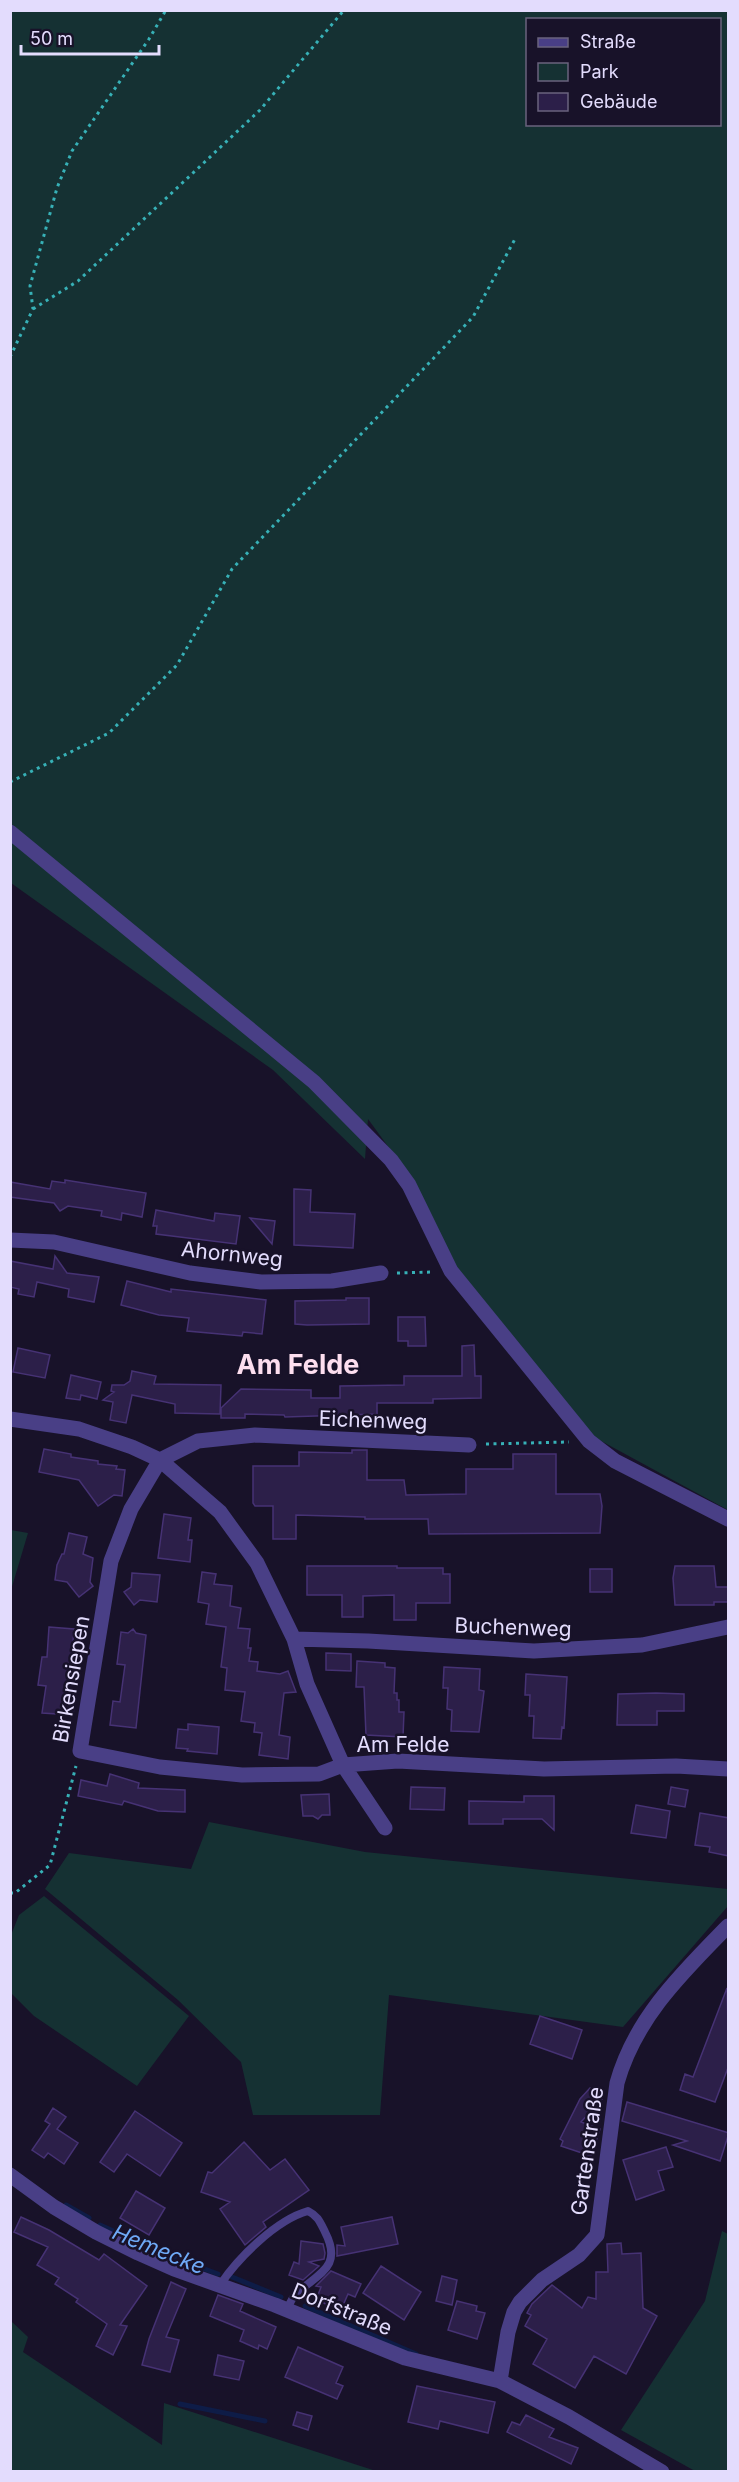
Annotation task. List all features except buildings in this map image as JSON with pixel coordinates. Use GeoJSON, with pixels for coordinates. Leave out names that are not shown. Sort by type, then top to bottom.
{"type":"FeatureCollection","features":[{"type":"Feature","properties":{"kind":"street"},"geometry":{"type":"LineString","coordinates":[[10,832],[314,1082],[391,1160],[409,1185],[451,1271],[589,1442],[615,1461],[729,1519]]}},
{"type":"Feature","properties":{"kind":"street","name":"Ahornweg"},"geometry":{"type":"LineString","coordinates":[[10,1240],[54,1242],[190,1274],[261,1282],[332,1281],[381,1274]]}},
{"type":"Feature","properties":{"kind":"street"},"geometry":{"type":"LineString","coordinates":[[10,1419],[79,1429],[132,1447],[160,1460],[207,1498],[244,1542],[257,1563],[294,1639],[307,1684],[343,1765],[385,1828]]}},
{"type":"Feature","properties":{"kind":"street","name":"Eichenweg"},"geometry":{"type":"LineString","coordinates":[[160,1460],[198,1441],[255,1435],[469,1445]]}},
{"type":"Feature","properties":{"kind":"street","name":"Birkensiepen"},"geometry":{"type":"LineString","coordinates":[[80,1751],[111,1561],[130,1509],[160,1460]]}},
{"type":"Feature","properties":{"kind":"street","name":"Buchenweg"},"geometry":{"type":"LineString","coordinates":[[294,1639],[534,1651],[642,1645],[729,1627]]}},
{"type":"Feature","properties":{"kind":"street","name":"Am Felde"},"geometry":{"type":"LineString","coordinates":[[80,1751],[160,1767],[242,1775],[320,1774],[343,1765],[398,1761],[544,1769],[676,1766],[729,1768]]}},
{"type":"Feature","properties":{"kind":"street","name":"Gartenstraße"},"geometry":{"type":"LineString","coordinates":[[500,2381],[508,2332],[514,2312],[520,2302],[542,2280],[579,2255],[597,2235],[617,2083],[622,2064],[633,2042],[664,1994],[729,1926]]}},
{"type":"Feature","properties":{"kind":"street","name":"Dorfstraße"},"geometry":{"type":"LineString","coordinates":[[10,2175],[54,2207],[96,2232],[174,2269],[287,2309],[405,2358],[500,2381],[569,2417],[662,2472]]}},
{"type":"Feature","properties":{"kind":"lane"},"geometry":{"type":"LineString","coordinates":[[220,2285],[231,2268],[284,2220],[308,2211],[317,2216],[329,2240],[330,2264],[325,2272],[295,2295],[287,2309]]}},
{"type":"Feature","properties":{"kind":"path"},"geometry":{"type":"LineString","coordinates":[[33,309],[30,286],[57,188],[72,151],[149,39],[166,10]]}},
{"type":"Feature","properties":{"kind":"path"},"geometry":{"type":"LineString","coordinates":[[10,357],[33,309],[78,281],[260,110],[344,10]]}},
{"type":"Feature","properties":{"kind":"path"},"geometry":{"type":"LineString","coordinates":[[10,782],[109,733],[177,665],[232,568],[473,317],[515,239]]}},
{"type":"Feature","properties":{"kind":"path"},"geometry":{"type":"LineString","coordinates":[[381,1274],[451,1271]]}},
{"type":"Feature","properties":{"kind":"path"},"geometry":{"type":"LineString","coordinates":[[469,1445],[589,1442]]}},
{"type":"Feature","properties":{"kind":"path","name":"Birkensiepen"},"geometry":{"type":"LineString","coordinates":[[10,1893],[15,1893],[50,1865],[80,1751]]}},
{"type":"Feature","properties":{"kind":"green space"},"geometry":{"type":"Polygon","coordinates":[[[11,11],[728,11],[728,1510],[592,1436],[457,1268],[414,1182],[368,1119],[365,1159],[273,1070],[11,883],[11,11]]]}},
{"type":"Feature","properties":{"kind":"green space"},"geometry":{"type":"Polygon","coordinates":[[[10,1530],[28,1533],[11,1590],[10,1530]]]}},
{"type":"Feature","properties":{"kind":"green space"},"geometry":{"type":"Polygon","coordinates":[[[209,1822],[365,1852],[728,1889],[728,1906],[623,2027],[389,1995],[380,2115],[253,2115],[241,2062],[178,2000],[45,1889],[69,1853],[191,1869],[209,1822]]]}},
{"type":"Feature","properties":{"kind":"green space"},"geometry":{"type":"Polygon","coordinates":[[[44,1896],[189,2016],[137,2086],[34,2016],[11,1993],[11,1935],[19,1915],[44,1896]]]}},
{"type":"Feature","properties":{"kind":"green space"},"geometry":{"type":"Polygon","coordinates":[[[722,2231],[728,2234],[728,2471],[695,2471],[621,2430],[705,2301],[722,2231]]]}},
{"type":"Feature","properties":{"kind":"green space"},"geometry":{"type":"Polygon","coordinates":[[[11,2321],[28,2337],[23,2352],[162,2445],[164,2403],[376,2471],[11,2471],[11,2321]]]}},
{"type":"Feature","properties":{"kind":"waterway","name":"Hemecke"},"geometry":{"type":"LineString","coordinates":[[66,2205],[89,2218]]}},
{"type":"Feature","properties":{"kind":"waterway","name":"Hemecke"},"geometry":{"type":"LineString","coordinates":[[100,2225],[162,2253],[218,2274]]}},
{"type":"Feature","properties":{"kind":"waterway","name":"Hemecke"},"geometry":{"type":"LineString","coordinates":[[232,2277],[281,2297]]}},
{"type":"Feature","properties":{"kind":"waterway","name":"Hemecke"},"geometry":{"type":"LineString","coordinates":[[305,2306],[416,2354]]}},
{"type":"Feature","properties":{"kind":"waterway"},"geometry":{"type":"LineString","coordinates":[[180,2404],[265,2421]]}},
{"type":"Feature","properties":{"kind":"district","name":"Am Felde"},"geometry":{"type":"Point","coordinates":[298,1364]}}]}
